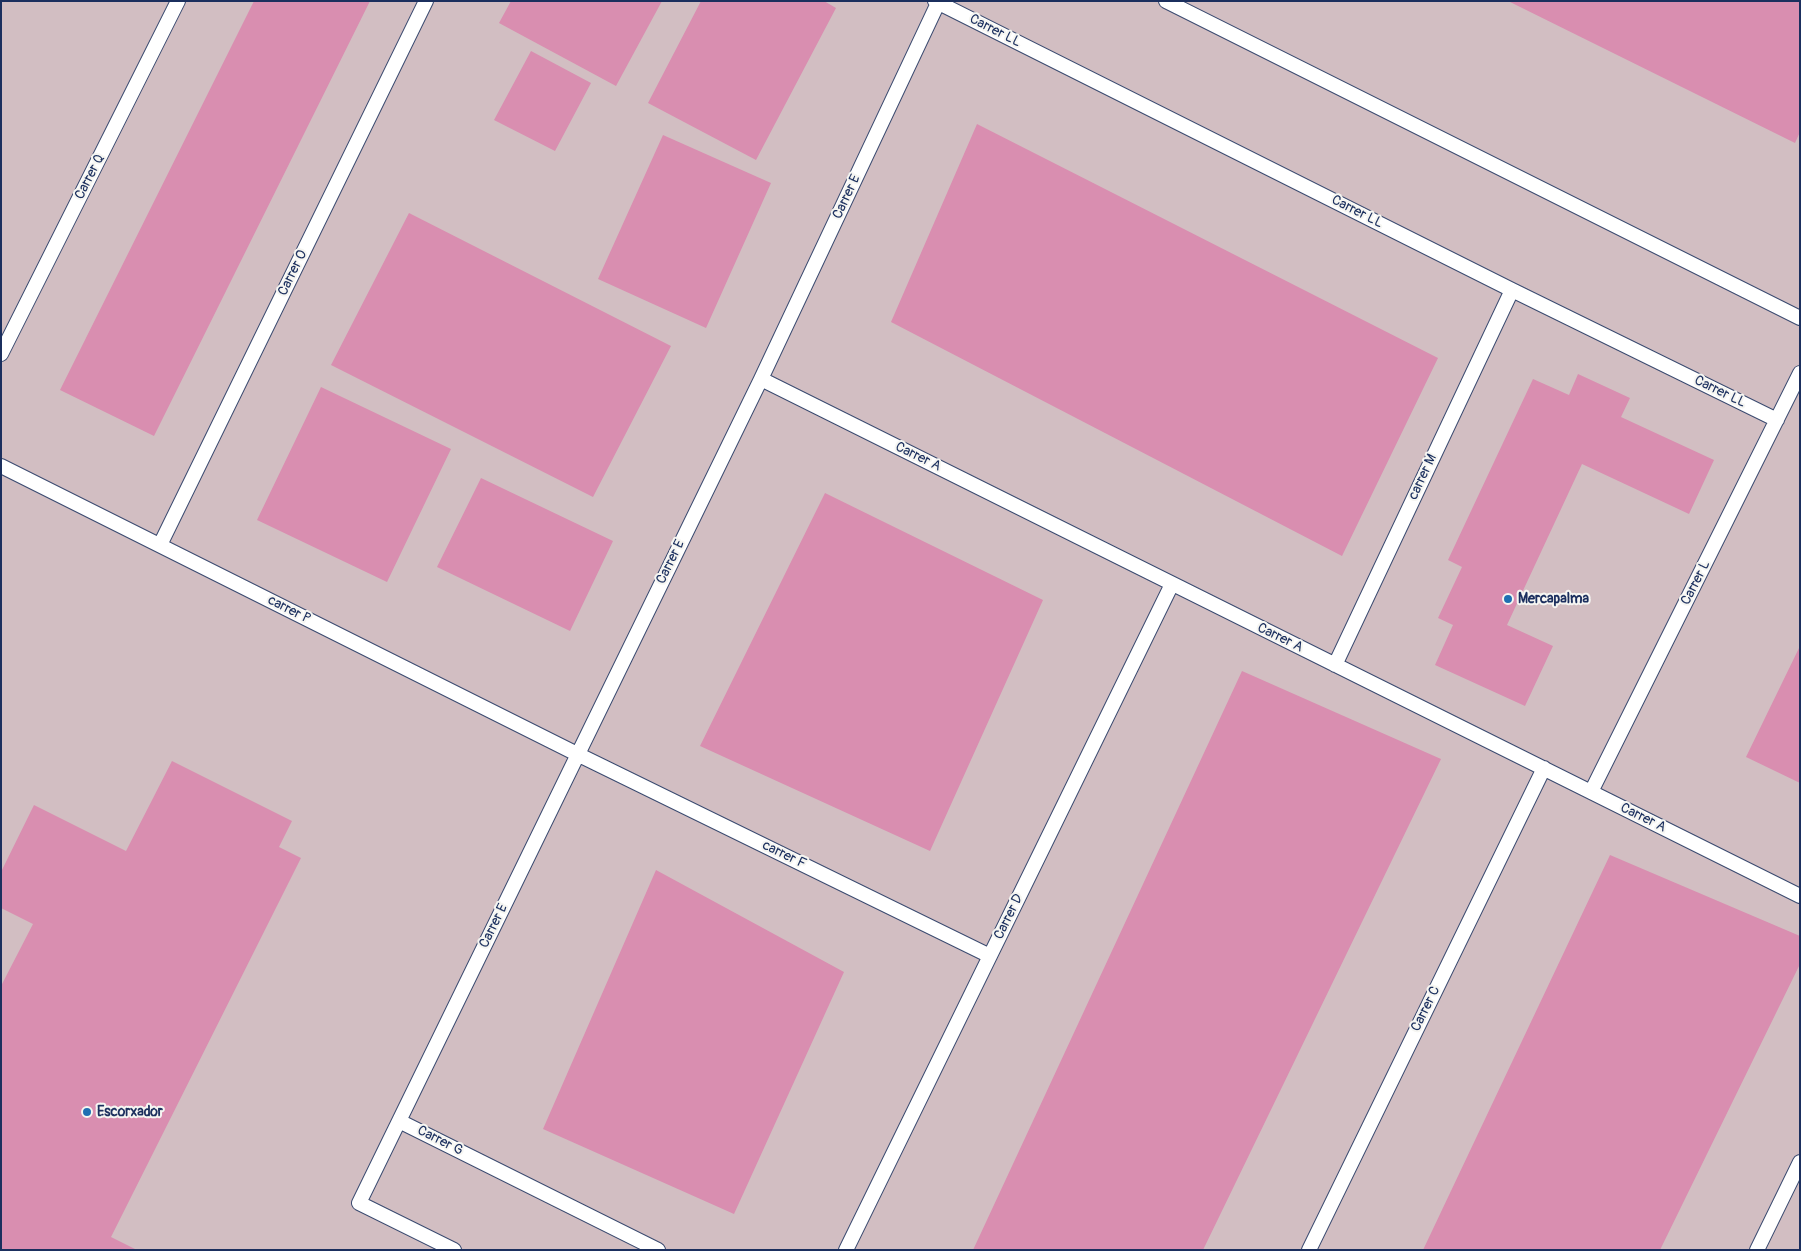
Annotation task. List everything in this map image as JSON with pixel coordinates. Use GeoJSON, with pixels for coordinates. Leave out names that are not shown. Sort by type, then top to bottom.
{"type":"FeatureCollection","features":[{"type":"Feature","properties":{"kind":"lane","name":"Carrer Q"},"geometry":{"type":"LineString","coordinates":[[1,354],[178,1]]}},
{"type":"Feature","properties":{"kind":"lane","name":"Carrer O"},"geometry":{"type":"LineString","coordinates":[[160,545],[426,1]]}},
{"type":"Feature","properties":{"kind":"lane"},"geometry":{"type":"LineString","coordinates":[[1166,1],[1800,318]]}},
{"type":"Feature","properties":{"kind":"lane","name":"Carrer LL"},"geometry":{"type":"LineString","coordinates":[[937,2],[1512,290],[1778,420]]}},
{"type":"Feature","properties":{"kind":"lane","name":"Carrer E"},"geometry":{"type":"LineString","coordinates":[[399,1121],[761,379],[937,2]]}},
{"type":"Feature","properties":{"kind":"lane","name":"carrer M"},"geometry":{"type":"LineString","coordinates":[[1335,665],[1512,290]]}},
{"type":"Feature","properties":{"kind":"lane","name":"Carrer L"},"geometry":{"type":"LineString","coordinates":[[1591,792],[1800,373]]}},
{"type":"Feature","properties":{"kind":"lane","name":"Carrer A"},"geometry":{"type":"LineString","coordinates":[[761,379],[1800,896]]}},
{"type":"Feature","properties":{"kind":"lane","name":"carrer P"},"geometry":{"type":"LineString","coordinates":[[1,466],[578,754]]}},
{"type":"Feature","properties":{"kind":"lane","name":"Carrer D"},"geometry":{"type":"LineString","coordinates":[[846,1250],[1172,584]]}},
{"type":"Feature","properties":{"kind":"lane","name":"carrer F"},"geometry":{"type":"LineString","coordinates":[[578,754],[990,956]]}},
{"type":"Feature","properties":{"kind":"lane","name":"Carrer C"},"geometry":{"type":"LineString","coordinates":[[1309,1250],[1544,768]]}},
{"type":"Feature","properties":{"kind":"lane"},"geometry":{"type":"LineString","coordinates":[[399,1121],[359,1204],[454,1250]]}},
{"type":"Feature","properties":{"kind":"lane","name":"Carrer G"},"geometry":{"type":"LineString","coordinates":[[399,1121],[658,1250]]}},
{"type":"Feature","properties":{"kind":"lane"},"geometry":{"type":"LineString","coordinates":[[1757,1250],[1800,1162]]}},
{"type":"Feature","properties":{"kind":"shaded area","name":"Mercapalma"},"geometry":{"type":"Polygon","coordinates":[[[1,1],[1800,1],[1800,1250],[1,1250],[1,1]]]}},
{"type":"Feature","properties":{"kind":"building"},"geometry":{"type":"Polygon","coordinates":[[[254,1],[370,1],[154,436],[60,390],[254,1]]]}},
{"type":"Feature","properties":{"kind":"building"},"geometry":{"type":"Polygon","coordinates":[[[511,1],[662,1],[616,86],[499,23],[511,1]]]}},
{"type":"Feature","properties":{"kind":"building"},"geometry":{"type":"Polygon","coordinates":[[[701,1],[824,1],[836,8],[756,160],[648,103],[701,1]]]}},
{"type":"Feature","properties":{"kind":"building"},"geometry":{"type":"Polygon","coordinates":[[[1508,1],[1800,1],[1800,132],[1795,143],[1508,1]]]}},
{"type":"Feature","properties":{"kind":"building"},"geometry":{"type":"Polygon","coordinates":[[[531,51],[591,83],[555,151],[494,120],[531,51]]]}},
{"type":"Feature","properties":{"kind":"building"},"geometry":{"type":"Polygon","coordinates":[[[977,124],[1438,358],[1342,556],[891,322],[977,124]]]}},
{"type":"Feature","properties":{"kind":"building"},"geometry":{"type":"Polygon","coordinates":[[[663,135],[771,183],[706,328],[598,279],[663,135]]]}},
{"type":"Feature","properties":{"kind":"building"},"geometry":{"type":"Polygon","coordinates":[[[409,213],[671,346],[593,497],[331,365],[409,213]]]}},
{"type":"Feature","properties":{"kind":"building"},"geometry":{"type":"Polygon","coordinates":[[[1578,374],[1630,398],[1621,417],[1714,460],[1689,514],[1582,464],[1507,625],[1553,646],[1525,706],[1435,665],[1453,625],[1438,618],[1462,567],[1448,560],[1533,379],[1569,395],[1578,374]]]}},
{"type":"Feature","properties":{"kind":"building"},"geometry":{"type":"Polygon","coordinates":[[[321,387],[451,449],[387,582],[257,520],[321,387]]]}},
{"type":"Feature","properties":{"kind":"building"},"geometry":{"type":"Polygon","coordinates":[[[481,478],[613,541],[570,631],[437,567],[481,478]]]}},
{"type":"Feature","properties":{"kind":"building"},"geometry":{"type":"Polygon","coordinates":[[[825,493],[1043,600],[930,851],[700,746],[825,493]]]}},
{"type":"Feature","properties":{"kind":"building"},"geometry":{"type":"Polygon","coordinates":[[[1800,646],[1800,783],[1746,757],[1800,646]]]}},
{"type":"Feature","properties":{"kind":"building"},"geometry":{"type":"Polygon","coordinates":[[[1242,671],[1441,759],[1203,1250],[973,1250],[1242,671]]]}},
{"type":"Feature","properties":{"kind":"building","name":"Escorxador"},"geometry":{"type":"Polygon","coordinates":[[[172,761],[292,821],[279,847],[301,858],[111,1237],[137,1250],[1,1250],[1,986],[33,924],[1,908],[1,872],[34,805],[126,851],[172,761]]]}},
{"type":"Feature","properties":{"kind":"building"},"geometry":{"type":"Polygon","coordinates":[[[1610,855],[1800,936],[1800,964],[1660,1250],[1423,1250],[1610,855]]]}},
{"type":"Feature","properties":{"kind":"building"},"geometry":{"type":"Polygon","coordinates":[[[656,870],[844,972],[734,1214],[543,1129],[656,870]]]}},
{"type":"Feature","properties":{"kind":"place","name":"Mercapalma"},"geometry":{"type":"Point","coordinates":[1508,599]}},
{"type":"Feature","properties":{"kind":"place","name":"Escorxador"},"geometry":{"type":"Point","coordinates":[87,1112]}}]}
